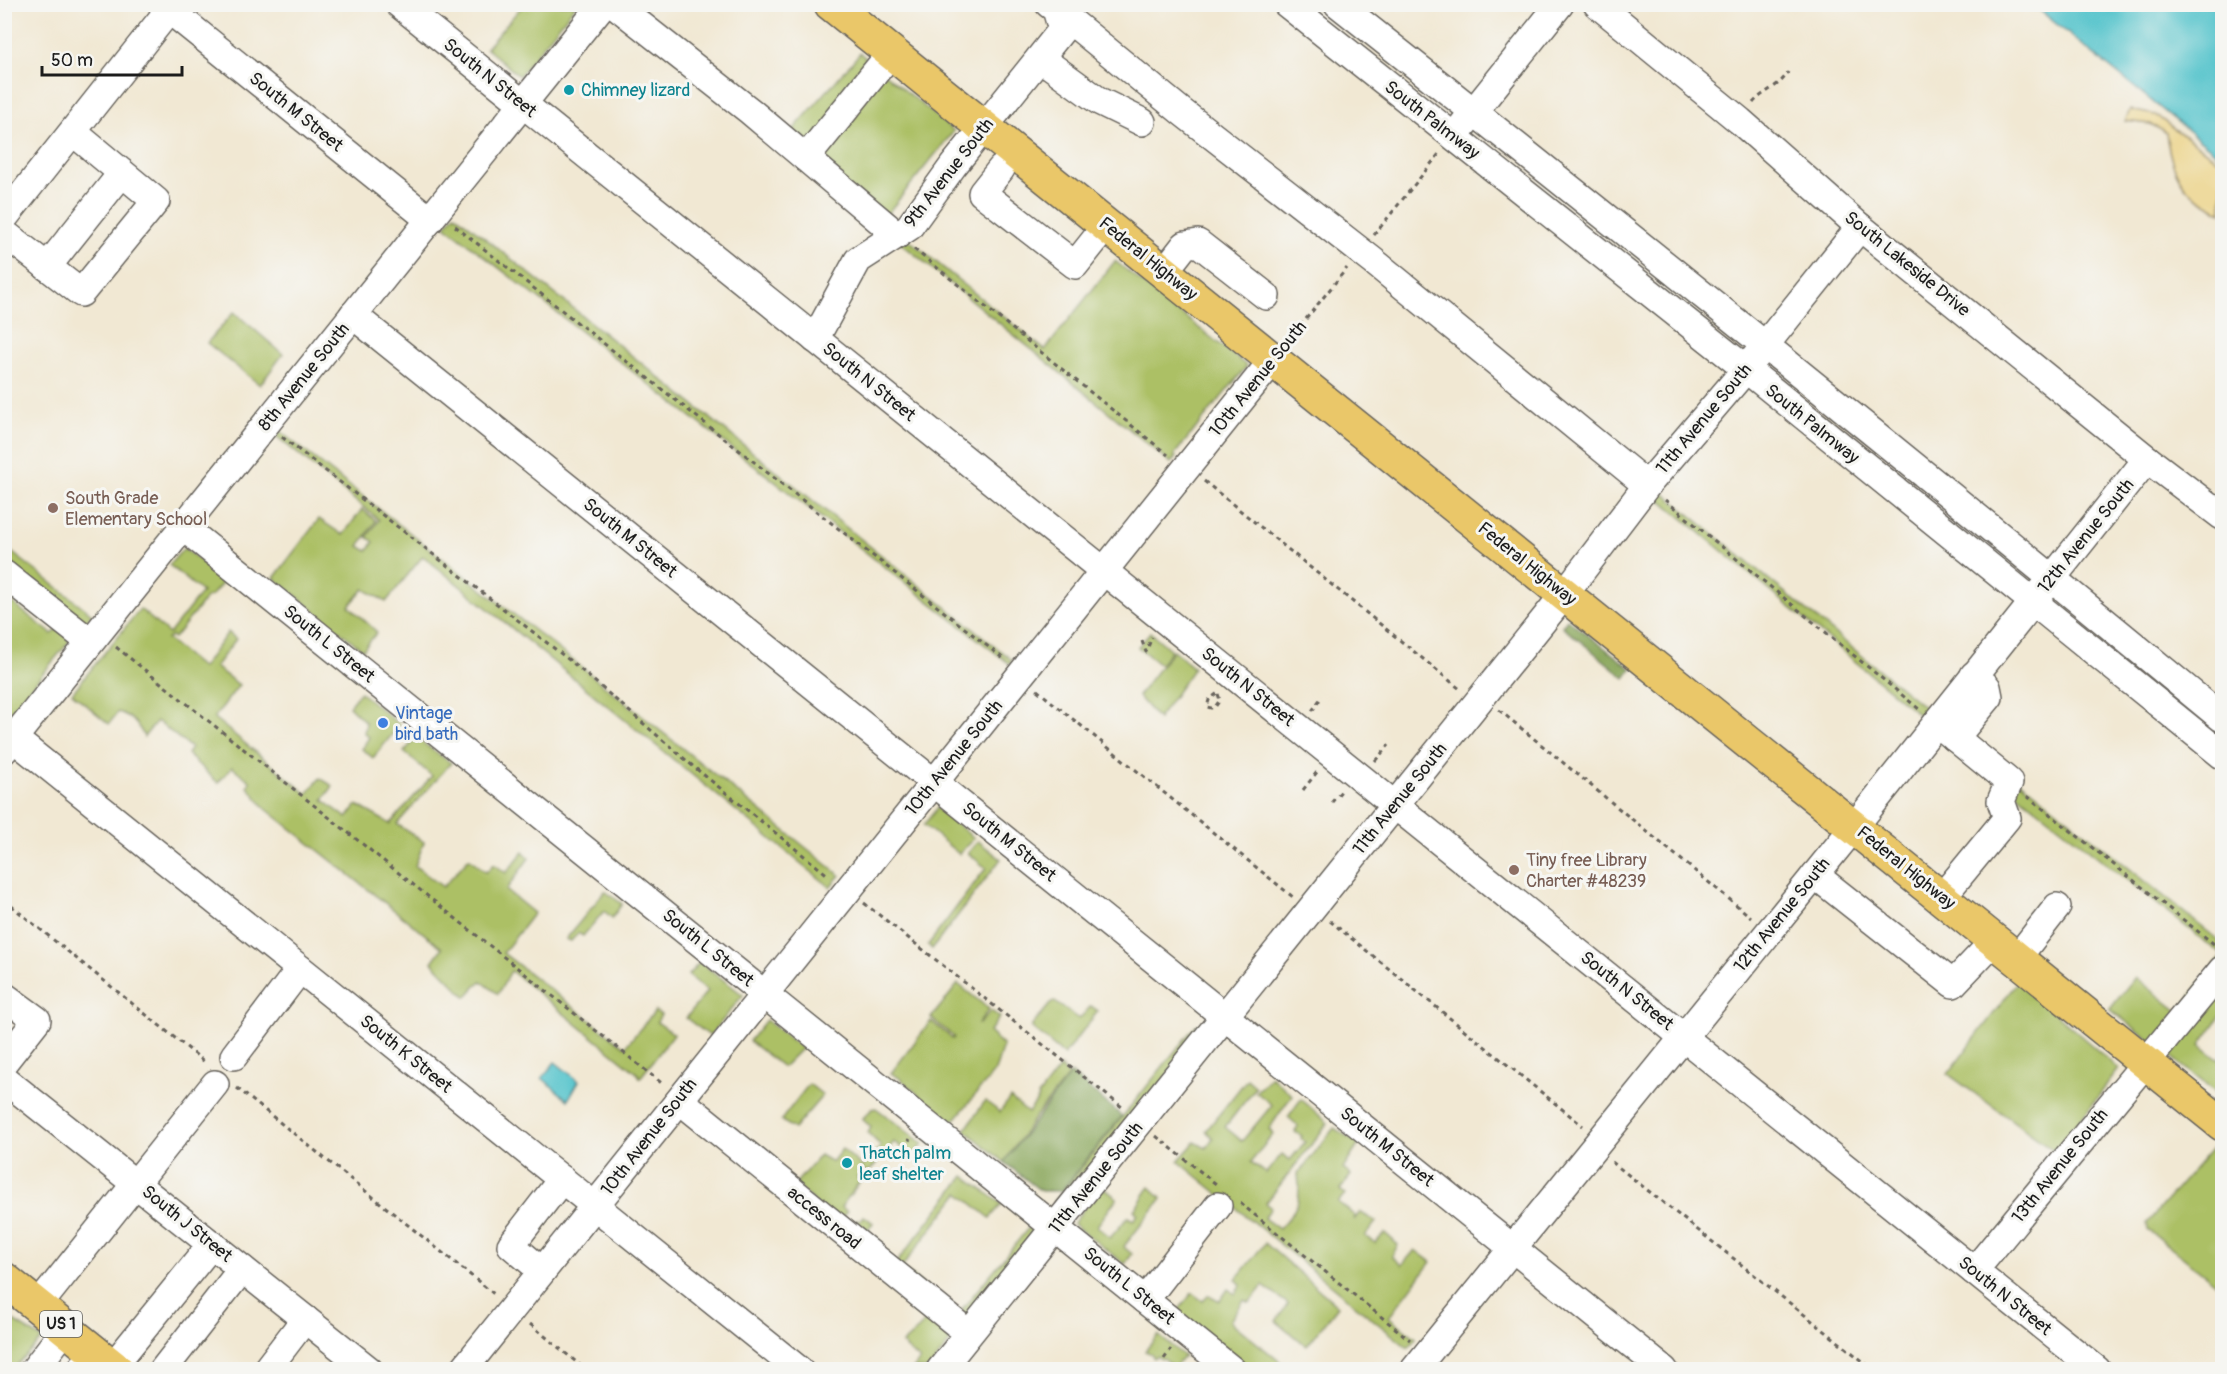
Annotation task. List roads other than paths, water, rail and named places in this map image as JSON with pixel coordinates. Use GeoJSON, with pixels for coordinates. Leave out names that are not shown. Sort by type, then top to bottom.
{"type":"FeatureCollection","features":[{"type":"Feature","properties":{"kind":"main road","name":"Federal Highway"},"geometry":{"type":"LineString","coordinates":[[831,4],[2223,1124]]}},
{"type":"Feature","properties":{"kind":"main road","name":"US 1"},"geometry":{"type":"LineString","coordinates":[[4,1279],[66,1329],[101,1364]]}},
{"type":"Feature","properties":{"kind":"street","name":"South N Street"},"geometry":{"type":"LineString","coordinates":[[399,4],[2097,1370]]}},
{"type":"Feature","properties":{"kind":"street","name":"8th Avenue South"},"geometry":{"type":"LineString","coordinates":[[9,744],[100,642],[183,527],[353,315],[439,220],[523,105],[603,4]]}},
{"type":"Feature","properties":{"kind":"street"},"geometry":{"type":"LineString","coordinates":[[614,4],[750,111],[897,235]]}},
{"type":"Feature","properties":{"kind":"street","name":"South Palmway"},"geometry":{"type":"LineString","coordinates":[[1287,4],[1449,142],[1746,369],[2223,755]]}},
{"type":"Feature","properties":{"kind":"street","name":"South Palmway"},"geometry":{"type":"LineString","coordinates":[[1338,4],[1474,111],[2223,718]]}},
{"type":"Feature","properties":{"kind":"street"},"geometry":{"type":"LineString","coordinates":[[1449,142],[1560,4]]}},
{"type":"Feature","properties":{"kind":"street","name":"South Lakeside Drive"},"geometry":{"type":"LineString","coordinates":[[1597,4],[1740,121],[1860,227],[2148,459],[2223,516]]}},
{"type":"Feature","properties":{"kind":"street"},"geometry":{"type":"LineString","coordinates":[[4,218],[73,132],[166,7]]}},
{"type":"Feature","properties":{"kind":"street","name":"South M Street"},"geometry":{"type":"LineString","coordinates":[[166,7],[439,220]]}},
{"type":"Feature","properties":{"kind":"street"},"geometry":{"type":"LineString","coordinates":[[1066,11],[1182,112],[1373,261],[1647,485]]}},
{"type":"Feature","properties":{"kind":"street","name":"9th Avenue South"},"geometry":{"type":"LineString","coordinates":[[815,339],[858,260],[909,228],[984,127],[1040,58],[1066,11]]}},
{"type":"Feature","properties":{"kind":"street"},"geometry":{"type":"LineString","coordinates":[[806,158],[891,53]]}},
{"type":"Feature","properties":{"kind":"street"},"geometry":{"type":"LineString","coordinates":[[1040,58],[1099,101],[1142,122]]}},
{"type":"Feature","properties":{"kind":"street"},"geometry":{"type":"LineString","coordinates":[[4,233],[81,293],[156,201],[73,132]]}},
{"type":"Feature","properties":{"kind":"street"},"geometry":{"type":"LineString","coordinates":[[1001,169],[982,193],[1076,265],[1106,226]]}},
{"type":"Feature","properties":{"kind":"street"},"geometry":{"type":"LineString","coordinates":[[47,267],[122,173]]}},
{"type":"Feature","properties":{"kind":"street","name":"11th Avenue South"},"geometry":{"type":"LineString","coordinates":[[940,1370],[1564,594],[1648,484],[1746,369],[1860,227]]}},
{"type":"Feature","properties":{"kind":"street"},"geometry":{"type":"LineString","coordinates":[[1164,272],[1185,245],[1198,243],[1266,296]]}},
{"type":"Feature","properties":{"kind":"street","name":"South M Street"},"geometry":{"type":"LineString","coordinates":[[353,315],[1664,1370]]}},
{"type":"Feature","properties":{"kind":"street","name":"10th Avenue South"},"geometry":{"type":"LineString","coordinates":[[463,1370],[1273,360]]}},
{"type":"Feature","properties":{"kind":"street","name":"12th Avenue South"},"geometry":{"type":"LineString","coordinates":[[1424,1360],[1683,1037],[1939,725],[1974,675],[2148,459]]}},
{"type":"Feature","properties":{"kind":"street","name":"South L Street"},"geometry":{"type":"LineString","coordinates":[[183,527],[1232,1370]]}},
{"type":"Feature","properties":{"kind":"street"},"geometry":{"type":"LineString","coordinates":[[4,574],[100,642]]}},
{"type":"Feature","properties":{"kind":"street"},"geometry":{"type":"LineString","coordinates":[[1939,725],[2005,792],[2007,818],[1942,897]]}},
{"type":"Feature","properties":{"kind":"street","name":"South K Street"},"geometry":{"type":"LineString","coordinates":[[9,744],[300,969],[799,1370]]}},
{"type":"Feature","properties":{"kind":"street"},"geometry":{"type":"LineString","coordinates":[[1815,875],[1953,984],[2006,949],[2057,907]]}},
{"type":"Feature","properties":{"kind":"street"},"geometry":{"type":"LineString","coordinates":[[38,1306],[300,969]]}},
{"type":"Feature","properties":{"kind":"street","name":"13th Avenue South"},"geometry":{"type":"LineString","coordinates":[[1974,1271],[2145,1061],[2223,970]]}},
{"type":"Feature","properties":{"kind":"street"},"geometry":{"type":"LineString","coordinates":[[4,996],[37,1020],[4,1062]]}},
{"type":"Feature","properties":{"kind":"street","name":"South J Street"},"geometry":{"type":"LineString","coordinates":[[4,1078],[369,1370]]}},
{"type":"Feature","properties":{"kind":"street","name":"access road"},"geometry":{"type":"LineString","coordinates":[[692,1110],[957,1324]]}},
{"type":"Feature","properties":{"kind":"street"},"geometry":{"type":"LineString","coordinates":[[542,1271],[511,1245],[562,1179]]}},
{"type":"Feature","properties":{"kind":"street"},"geometry":{"type":"LineString","coordinates":[[1145,1300],[1224,1198]]}},
{"type":"Feature","properties":{"kind":"street"},"geometry":{"type":"LineString","coordinates":[[101,1364],[212,1244]]}},
{"type":"Feature","properties":{"kind":"street"},"geometry":{"type":"LineString","coordinates":[[163,1370],[242,1269]]}},
{"type":"Feature","properties":{"kind":"street"},"geometry":{"type":"LineString","coordinates":[[266,1370],[305,1319]]}},
{"type":"Feature","properties":{"kind":"street"},"geometry":{"type":"LineString","coordinates":[[33,1370],[66,1329]]}},
{"type":"Feature","properties":{"kind":"water"},"geometry":{"type":"Polygon","coordinates":[[[2033,5],[2222,5],[2222,158],[2033,5]]]}},
{"type":"Feature","properties":{"kind":"water"},"geometry":{"type":"Polygon","coordinates":[[[555,1062],[579,1081],[568,1100],[542,1078],[555,1062]]]}},
{"type":"Feature","properties":{"kind":"place","name":"Chimney lizard"},"geometry":{"type":"Point","coordinates":[569,90]}},
{"type":"Feature","properties":{"kind":"place","name":"South Grade Elementary School"},"geometry":{"type":"Point","coordinates":[53,508]}},
{"type":"Feature","properties":{"kind":"place","name":"Vintage bird bath"},"geometry":{"type":"Point","coordinates":[383,723]}},
{"type":"Feature","properties":{"kind":"place","name":"Tiny free Library Charter #48239"},"geometry":{"type":"Point","coordinates":[1514,870]}},
{"type":"Feature","properties":{"kind":"place","name":"Thatch palm leaf shelter"},"geometry":{"type":"Point","coordinates":[847,1163]}}]}
